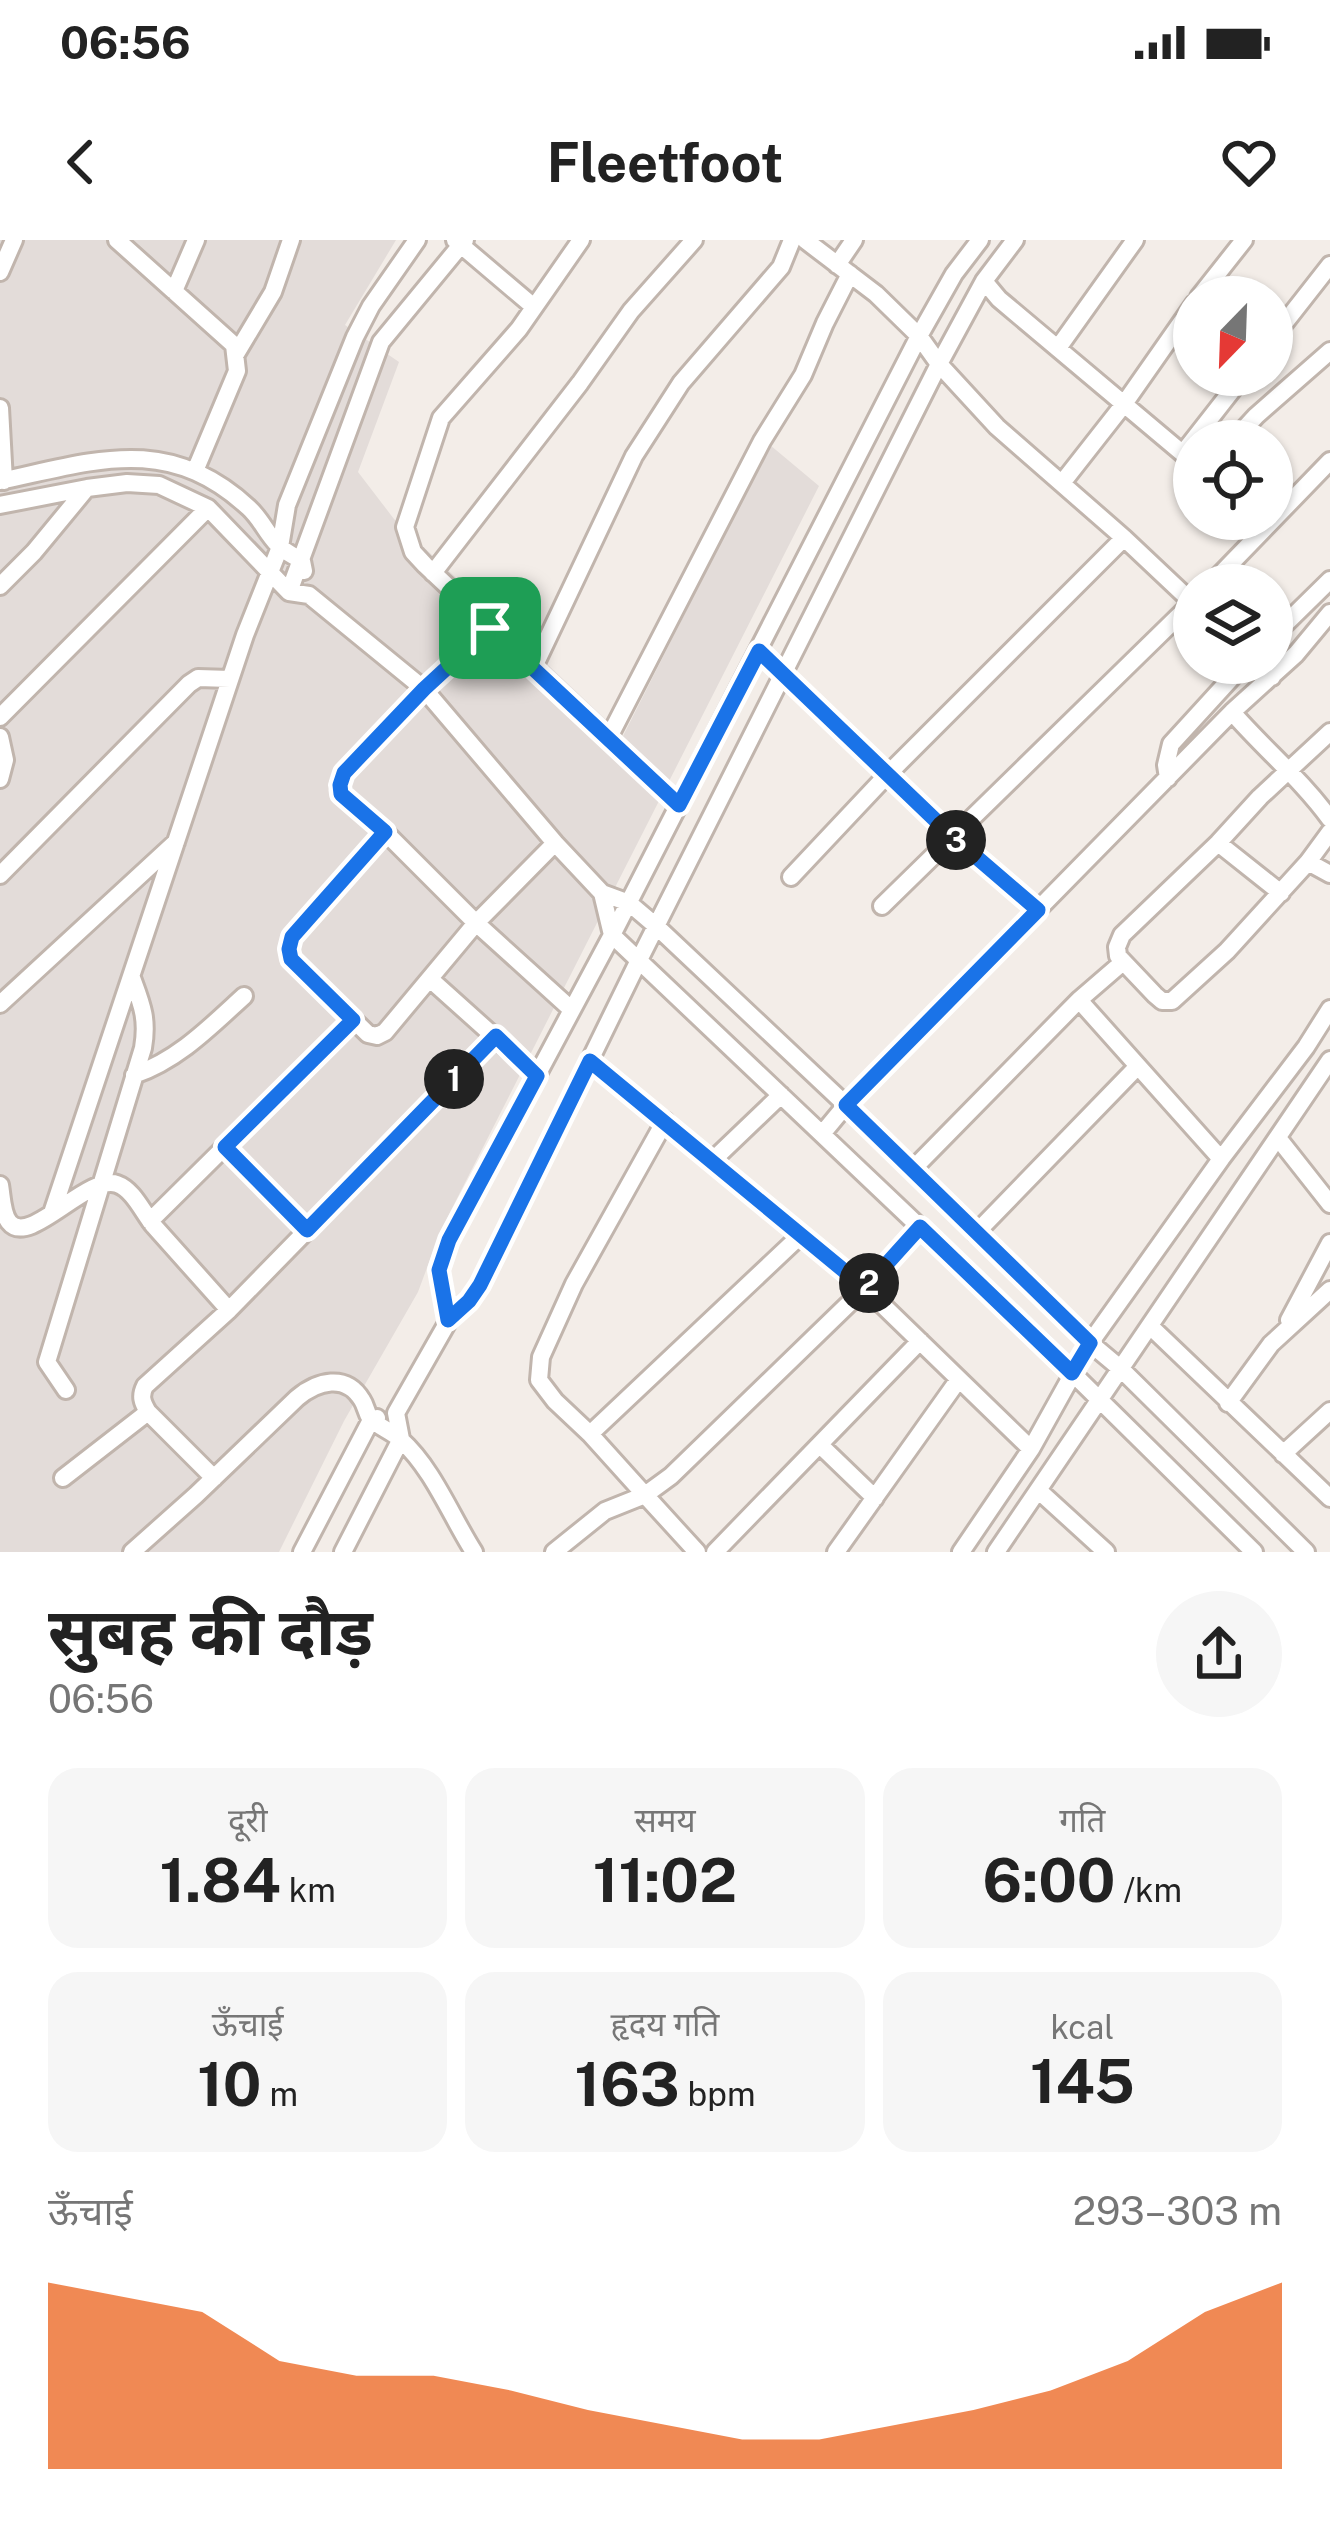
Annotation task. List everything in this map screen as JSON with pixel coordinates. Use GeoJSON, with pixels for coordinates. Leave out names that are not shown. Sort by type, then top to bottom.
{"type":"FeatureCollection","features":[{"type":"Feature","properties":{"kind":"street"},"geometry":{"type":"LineString","coordinates":[[0,272],[14,240]]}},
{"type":"Feature","properties":{"kind":"street"},"geometry":{"type":"LineString","coordinates":[[117,240],[234,345],[237,371],[195,471]]}},
{"type":"Feature","properties":{"kind":"street"},"geometry":{"type":"LineString","coordinates":[[174,291],[196,240]]}},
{"type":"Feature","properties":{"kind":"street"},"geometry":{"type":"LineString","coordinates":[[235,355],[273,292],[291,240]]}},
{"type":"Feature","properties":{"kind":"street"},"geometry":{"type":"LineString","coordinates":[[52,1213],[230,679],[280,547],[287,505],[370,306],[417,240]]}},
{"type":"Feature","properties":{"kind":"street"},"geometry":{"type":"LineString","coordinates":[[581,240],[519,329],[441,418],[405,527],[413,552],[433,573],[679,805]]}},
{"type":"Feature","properties":{"kind":"street"},"geometry":{"type":"LineString","coordinates":[[433,573],[631,310],[694,240]]}},
{"type":"Feature","properties":{"kind":"street"},"geometry":{"type":"LineString","coordinates":[[533,669],[634,456],[681,383],[781,267],[792,240]]}},
{"type":"Feature","properties":{"kind":"street"},"geometry":{"type":"LineString","coordinates":[[805,240],[876,294],[998,427],[1173,584]]}},
{"type":"Feature","properties":{"kind":"street"},"geometry":{"type":"LineString","coordinates":[[608,739],[761,441],[802,375],[854,240]]}},
{"type":"Feature","properties":{"kind":"street"},"geometry":{"type":"LineString","coordinates":[[448,1320],[439,1270],[449,1240],[612,935],[919,336],[954,274],[980,240]]}},
{"type":"Feature","properties":{"kind":"street"},"geometry":{"type":"LineString","coordinates":[[343,1552],[400,1439],[396,1413],[448,1320],[480,1285],[939,364],[984,281],[1015,240]]}},
{"type":"Feature","properties":{"kind":"street"},"geometry":{"type":"LineString","coordinates":[[1058,348],[1135,240]]}},
{"type":"Feature","properties":{"kind":"street"},"geometry":{"type":"LineString","coordinates":[[1216,276],[1244,240]]}},
{"type":"Feature","properties":{"kind":"street"},"geometry":{"type":"LineString","coordinates":[[289,592],[381,342],[460,242],[534,307]]}},
{"type":"Feature","properties":{"kind":"street"},"geometry":{"type":"LineString","coordinates":[[1293,312],[1330,265]]}},
{"type":"Feature","properties":{"kind":"street"},"geometry":{"type":"LineString","coordinates":[[984,281],[999,299],[1173,445]]}},
{"type":"Feature","properties":{"kind":"street"},"geometry":{"type":"LineString","coordinates":[[1062,483],[1173,334]]}},
{"type":"Feature","properties":{"kind":"street"},"geometry":{"type":"LineString","coordinates":[[1252,420],[1330,351]]}},
{"type":"Feature","properties":{"kind":"street"},"geometry":{"type":"LineString","coordinates":[[0,408],[2,481],[107,458],[169,462],[195,471],[252,510],[280,547],[302,561],[309,595]]}},
{"type":"Feature","properties":{"kind":"street"},"geometry":{"type":"LineString","coordinates":[[1293,492],[1330,460]]}},
{"type":"Feature","properties":{"kind":"street"},"geometry":{"type":"LineString","coordinates":[[0,505],[128,483],[159,485],[208,508],[289,592],[309,595],[424,689],[602,893],[628,903],[656,926],[1306,1552]]}},
{"type":"Feature","properties":{"kind":"street"},"geometry":{"type":"LineString","coordinates":[[0,586],[87,488]]}},
{"type":"Feature","properties":{"kind":"street"},"geometry":{"type":"LineString","coordinates":[[0,717],[208,508]]}},
{"type":"Feature","properties":{"kind":"street"},"geometry":{"type":"LineString","coordinates":[[791,878],[1124,538]]}},
{"type":"Feature","properties":{"kind":"street"},"geometry":{"type":"LineString","coordinates":[[1226,564],[1244,540]]}},
{"type":"Feature","properties":{"kind":"street"},"geometry":{"type":"LineString","coordinates":[[1293,616],[1330,580]]}},
{"type":"Feature","properties":{"kind":"street"},"geometry":{"type":"LineString","coordinates":[[1293,657],[1330,613]]}},
{"type":"Feature","properties":{"kind":"street"},"geometry":{"type":"LineString","coordinates":[[882,906],[1173,623]]}},
{"type":"Feature","properties":{"kind":"street"},"geometry":{"type":"LineString","coordinates":[[490,628],[344,773],[341,794],[572,1010]]}},
{"type":"Feature","properties":{"kind":"street"},"geometry":{"type":"LineString","coordinates":[[759,651],[953,837],[1038,910]]}},
{"type":"Feature","properties":{"kind":"street"},"geometry":{"type":"LineString","coordinates":[[0,874],[189,684],[198,678],[230,679]]}},
{"type":"Feature","properties":{"kind":"street"},"geometry":{"type":"LineString","coordinates":[[1168,778],[1171,744],[1226,684]]}},
{"type":"Feature","properties":{"kind":"street"},"geometry":{"type":"LineString","coordinates":[[822,1134],[1263,684]]}},
{"type":"Feature","properties":{"kind":"street"},"geometry":{"type":"LineString","coordinates":[[1232,712],[1330,819]]}},
{"type":"Feature","properties":{"kind":"street"},"geometry":{"type":"LineString","coordinates":[[1330,732],[1122,935],[1116,953],[1155,995],[1172,1001],[1227,951],[1330,832]]}},
{"type":"Feature","properties":{"kind":"street"},"geometry":{"type":"LineString","coordinates":[[0,737],[5,760],[0,778]]}},
{"type":"Feature","properties":{"kind":"street"},"geometry":{"type":"LineString","coordinates":[[385,832],[292,937],[289,949],[291,959],[368,1034],[377,1036],[386,1032],[476,923],[555,843]]}},
{"type":"Feature","properties":{"kind":"street"},"geometry":{"type":"LineString","coordinates":[[0,1004],[177,841]]}},
{"type":"Feature","properties":{"kind":"street"},"geometry":{"type":"LineString","coordinates":[[1218,843],[1281,893]]}},
{"type":"Feature","properties":{"kind":"street"},"geometry":{"type":"LineString","coordinates":[[1308,862],[1330,874]]}},
{"type":"Feature","properties":{"kind":"street"},"geometry":{"type":"LineString","coordinates":[[602,893],[612,935],[1254,1552]]}},
{"type":"Feature","properties":{"kind":"street"},"geometry":{"type":"LineString","coordinates":[[912,1170],[1079,1000],[1123,962]]}},
{"type":"Feature","properties":{"kind":"street"},"geometry":{"type":"LineString","coordinates":[[66,1390],[47,1362],[146,1028],[132,977]]}},
{"type":"Feature","properties":{"kind":"street"},"geometry":{"type":"LineString","coordinates":[[430,979],[537,1076]]}},
{"type":"Feature","properties":{"kind":"street"},"geometry":{"type":"LineString","coordinates":[[134,1075],[152,1070],[184,1049],[244,996]]}},
{"type":"Feature","properties":{"kind":"street"},"geometry":{"type":"LineString","coordinates":[[1079,1000],[1221,1160]]}},
{"type":"Feature","properties":{"kind":"street"},"geometry":{"type":"LineString","coordinates":[[961,1552],[1031,1449],[1090,1343],[1330,1009]]}},
{"type":"Feature","properties":{"kind":"street"},"geometry":{"type":"LineString","coordinates":[[150,1221],[353,1020]]}},
{"type":"Feature","properties":{"kind":"street"},"geometry":{"type":"LineString","coordinates":[[214,1478],[148,1412],[141,1394],[145,1386],[229,1310],[496,1036]]}},
{"type":"Feature","properties":{"kind":"street"},"geometry":{"type":"LineString","coordinates":[[996,1552],[1330,1060]]}},
{"type":"Feature","properties":{"kind":"street"},"geometry":{"type":"LineString","coordinates":[[590,1061],[865,1288],[1031,1449]]}},
{"type":"Feature","properties":{"kind":"street"},"geometry":{"type":"LineString","coordinates":[[976,1233],[1138,1066]]}},
{"type":"Feature","properties":{"kind":"street"},"geometry":{"type":"LineString","coordinates":[[712,1161],[781,1095]]}},
{"type":"Feature","properties":{"kind":"street"},"geometry":{"type":"LineString","coordinates":[[665,1121],[574,1284],[541,1357],[538,1380],[645,1495],[685,1548]]}},
{"type":"Feature","properties":{"kind":"street"},"geometry":{"type":"LineString","coordinates":[[1278,1138],[1328,1198]]}},
{"type":"Feature","properties":{"kind":"street"},"geometry":{"type":"LineString","coordinates":[[225,1147],[307,1230]]}},
{"type":"Feature","properties":{"kind":"street"},"geometry":{"type":"LineString","coordinates":[[0,1185],[11,1225],[27,1227],[100,1185],[116,1184],[130,1193],[229,1310]]}},
{"type":"Feature","properties":{"kind":"street"},"geometry":{"type":"LineString","coordinates":[[554,1552],[605,1510],[645,1495],[671,1475],[865,1288],[920,1227]]}},
{"type":"Feature","properties":{"kind":"street"},"geometry":{"type":"LineString","coordinates":[[590,1434],[801,1234]]}},
{"type":"Feature","properties":{"kind":"street"},"geometry":{"type":"LineString","coordinates":[[1283,1332],[1330,1243]]}},
{"type":"Feature","properties":{"kind":"street"},"geometry":{"type":"LineString","coordinates":[[1228,1403],[1271,1344],[1330,1290]]}},
{"type":"Feature","properties":{"kind":"street"},"geometry":{"type":"LineString","coordinates":[[1150,1326],[1330,1498]]}},
{"type":"Feature","properties":{"kind":"street"},"geometry":{"type":"LineString","coordinates":[[715,1552],[920,1342]]}},
{"type":"Feature","properties":{"kind":"street"},"geometry":{"type":"LineString","coordinates":[[836,1552],[959,1379]]}},
{"type":"Feature","properties":{"kind":"street"},"geometry":{"type":"LineString","coordinates":[[132,1552],[311,1386],[323,1382],[344,1385],[360,1395],[371,1420],[400,1439],[425,1469],[474,1552]]}},
{"type":"Feature","properties":{"kind":"street"},"geometry":{"type":"LineString","coordinates":[[63,1478],[148,1412]]}},
{"type":"Feature","properties":{"kind":"street"},"geometry":{"type":"LineString","coordinates":[[1283,1454],[1330,1412]]}},
{"type":"Feature","properties":{"kind":"street"},"geometry":{"type":"LineString","coordinates":[[302,1552],[371,1420],[396,1413]]}},
{"type":"Feature","properties":{"kind":"street"},"geometry":{"type":"LineString","coordinates":[[820,1444],[874,1498]]}},
{"type":"Feature","properties":{"kind":"street"},"geometry":{"type":"LineString","coordinates":[[1038,1490],[1106,1552]]}},
{"type":"Feature","properties":{"kind":"shaded area"},"geometry":{"type":"Polygon","coordinates":[[[0,240],[396,240],[345,325],[399,362],[358,472],[394,519],[623,736],[770,445],[819,486],[441,1230],[418,1292],[344,1421],[279,1552],[0,1552],[0,240]]]}},
{"type":"Feature","properties":{"kind":"route"},"geometry":{"type":"LineString","coordinates":[[490,628],[679,805],[759,651],[953,837],[1038,910],[846,1105],[1090,1343],[1072,1373],[920,1227],[865,1288],[590,1061],[480,1285],[448,1320],[439,1270],[449,1240],[537,1076],[496,1036],[307,1230],[225,1147],[353,1020],[291,959],[289,949],[292,937],[385,832],[341,794],[344,773],[490,628]]}}]}
